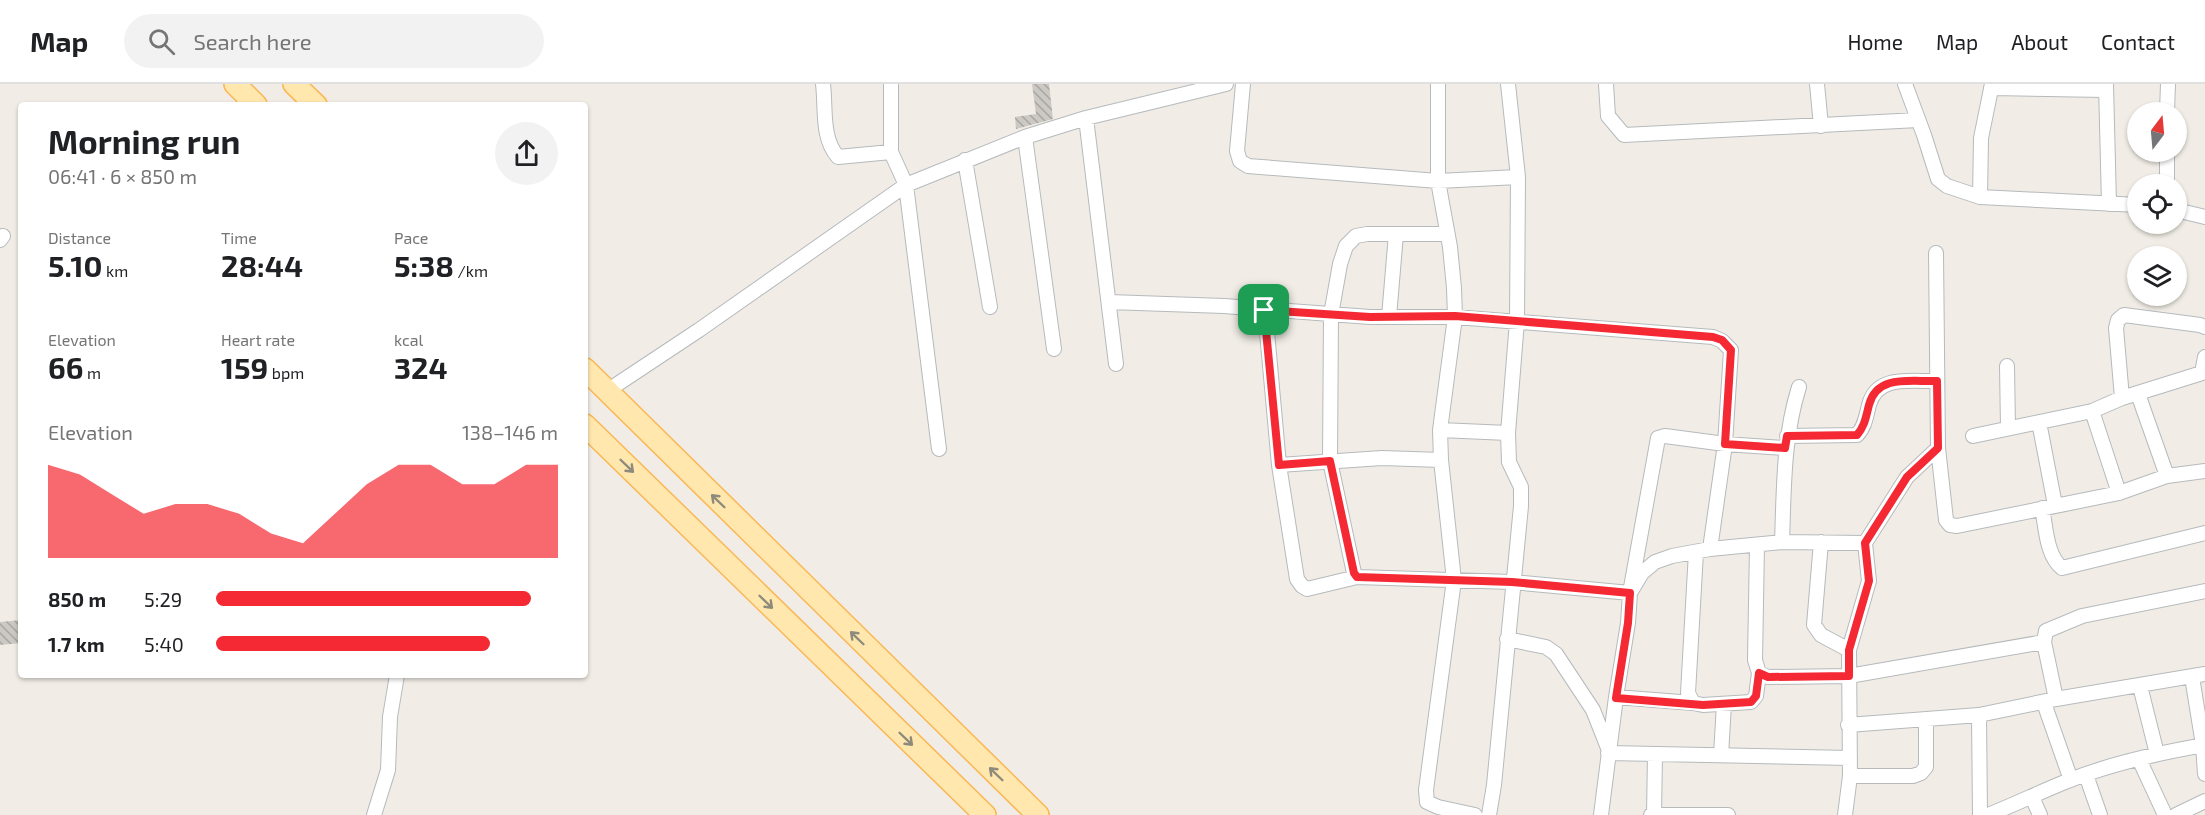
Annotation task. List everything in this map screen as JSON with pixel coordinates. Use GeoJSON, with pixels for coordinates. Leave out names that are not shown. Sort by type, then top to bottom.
{"type":"FeatureCollection","features":[{"type":"Feature","properties":{"kind":"main road"},"geometry":{"type":"LineString","coordinates":[[235,84],[253,102]]}},
{"type":"Feature","properties":{"kind":"main road"},"geometry":{"type":"LineString","coordinates":[[294,84],[313,102]]}},
{"type":"Feature","properties":{"kind":"main road"},"geometry":{"type":"LineString","coordinates":[[588,372],[1038,815]]}},
{"type":"Feature","properties":{"kind":"main road"},"geometry":{"type":"LineString","coordinates":[[588,428],[985,815]]}},
{"type":"Feature","properties":{"kind":"street"},"geometry":{"type":"LineString","coordinates":[[824,84],[827,134],[830,148],[838,157],[891,153]]}},
{"type":"Feature","properties":{"kind":"street"},"geometry":{"type":"LineString","coordinates":[[891,84],[891,153],[906,185],[939,449]]}},
{"type":"Feature","properties":{"kind":"street"},"geometry":{"type":"LineString","coordinates":[[607,391],[699,330],[906,185],[1025,137],[1086,118],[1226,84]]}},
{"type":"Feature","properties":{"kind":"street"},"geometry":{"type":"LineString","coordinates":[[1243,84],[1237,151],[1240,160],[1248,166],[1438,181],[1518,177]]}},
{"type":"Feature","properties":{"kind":"street"},"geometry":{"type":"LineString","coordinates":[[1438,84],[1438,181],[1454,288],[1455,316],[1440,430],[1454,580],[1426,790],[1427,802],[1438,807],[1475,815]]}},
{"type":"Feature","properties":{"kind":"street"},"geometry":{"type":"LineString","coordinates":[[1489,815],[1494,785],[1521,487],[1509,462],[1508,433],[1517,321],[1518,177],[1508,84]]}},
{"type":"Feature","properties":{"kind":"street"},"geometry":{"type":"LineString","coordinates":[[1606,84],[1606,124]]}},
{"type":"Feature","properties":{"kind":"street"},"geometry":{"type":"LineString","coordinates":[[1606,84],[1608,116],[1624,135],[1918,120]]}},
{"type":"Feature","properties":{"kind":"street"},"geometry":{"type":"LineString","coordinates":[[1817,84],[1821,126]]}},
{"type":"Feature","properties":{"kind":"street"},"geometry":{"type":"LineString","coordinates":[[1905,84],[1938,179],[1947,186],[1980,197],[2127,205]]}},
{"type":"Feature","properties":{"kind":"street"},"geometry":{"type":"LineString","coordinates":[[2167,102],[2168,84]]}},
{"type":"Feature","properties":{"kind":"street"},"geometry":{"type":"LineString","coordinates":[[1980,197],[1981,138],[1991,86],[2105,87],[2109,204]]}},
{"type":"Feature","properties":{"kind":"street"},"geometry":{"type":"LineString","coordinates":[[1086,118],[1116,364]]}},
{"type":"Feature","properties":{"kind":"street"},"geometry":{"type":"LineString","coordinates":[[1025,137],[1054,349]]}},
{"type":"Feature","properties":{"kind":"street"},"geometry":{"type":"LineString","coordinates":[[965,160],[990,307]]}},
{"type":"Feature","properties":{"kind":"street"},"geometry":{"type":"LineString","coordinates":[[2187,213],[2205,217]]}},
{"type":"Feature","properties":{"kind":"street"},"geometry":{"type":"LineString","coordinates":[[1389,317],[1396,234]]}},
{"type":"Feature","properties":{"kind":"street"},"geometry":{"type":"LineString","coordinates":[[1357,577],[1354,573],[1330,461],[1331,315],[1340,264],[1346,246],[1356,236],[1447,234]]}},
{"type":"Feature","properties":{"kind":"street"},"geometry":{"type":"LineString","coordinates":[[1936,253],[1938,448],[1946,520],[1950,525],[1957,526],[2119,493],[2167,476],[2205,471]]}},
{"type":"Feature","properties":{"kind":"street"},"geometry":{"type":"LineString","coordinates":[[1109,302],[1224,306],[1331,315],[1455,316],[1713,337],[1722,340],[1731,350],[1725,444],[1703,550],[1688,693],[1693,703]]}},
{"type":"Feature","properties":{"kind":"street"},"geometry":{"type":"LineString","coordinates":[[1264,310],[1279,465],[1297,579],[1302,586],[1307,589],[1357,577],[1512,582],[1630,593]]}},
{"type":"Feature","properties":{"kind":"street"},"geometry":{"type":"LineString","coordinates":[[2122,398],[2116,328],[2118,320],[2124,315],[2205,327]]}},
{"type":"Feature","properties":{"kind":"street"},"geometry":{"type":"LineString","coordinates":[[1973,436],[2092,411],[2122,398],[2204,376],[2205,357]]}},
{"type":"Feature","properties":{"kind":"street"},"geometry":{"type":"LineString","coordinates":[[2007,366],[2008,428]]}},
{"type":"Feature","properties":{"kind":"street"},"geometry":{"type":"LineString","coordinates":[[1600,815],[1628,623],[1630,593],[1658,438],[1665,436],[1725,444],[1786,442],[1857,435],[1863,429],[1872,393],[1879,386],[1888,382],[1937,381]]}},
{"type":"Feature","properties":{"kind":"street"},"geometry":{"type":"LineString","coordinates":[[1782,542],[1786,442],[1799,387]]}},
{"type":"Feature","properties":{"kind":"street"},"geometry":{"type":"LineString","coordinates":[[2138,394],[2167,476]]}},
{"type":"Feature","properties":{"kind":"street"},"geometry":{"type":"LineString","coordinates":[[2092,411],[2119,493]]}},
{"type":"Feature","properties":{"kind":"street"},"geometry":{"type":"LineString","coordinates":[[2038,422],[2049,507],[2051,554],[2062,568],[2205,533]]}},
{"type":"Feature","properties":{"kind":"street"},"geometry":{"type":"LineString","coordinates":[[1440,430],[1508,433]]}},
{"type":"Feature","properties":{"kind":"street"},"geometry":{"type":"LineString","coordinates":[[1845,815],[1850,776],[1849,650],[1869,581],[1865,543],[1907,477],[1938,448]]}},
{"type":"Feature","properties":{"kind":"street"},"geometry":{"type":"LineString","coordinates":[[1279,465],[1382,458],[1441,460]]}},
{"type":"Feature","properties":{"kind":"street"},"geometry":{"type":"LineString","coordinates":[[1630,593],[1642,573],[1655,562],[1672,556],[1703,550],[1782,542],[1865,543]]}},
{"type":"Feature","properties":{"kind":"street"},"geometry":{"type":"LineString","coordinates":[[1821,542],[1814,625],[1821,635],[1849,650]]}},
{"type":"Feature","properties":{"kind":"street"},"geometry":{"type":"LineString","coordinates":[[1616,698],[1703,705],[1751,702],[1756,696],[1759,673],[1755,660],[1757,545]]}},
{"type":"Feature","properties":{"kind":"street"},"geometry":{"type":"LineString","coordinates":[[2071,780],[2050,701],[2044,642],[2046,631],[2069,620],[2205,591]]}},
{"type":"Feature","properties":{"kind":"street"},"geometry":{"type":"LineString","coordinates":[[1507,639],[1546,647],[1556,654],[1593,710],[1608,751]]}},
{"type":"Feature","properties":{"kind":"street"},"geometry":{"type":"LineString","coordinates":[[1759,673],[1768,677],[1849,676],[2044,642]]}},
{"type":"Feature","properties":{"kind":"street"},"geometry":{"type":"LineString","coordinates":[[1848,725],[1979,715],[2198,676],[2205,774]]}},
{"type":"Feature","properties":{"kind":"street"},"geometry":{"type":"LineString","coordinates":[[374,815],[388,770],[390,717],[396,678]]}},
{"type":"Feature","properties":{"kind":"street"},"geometry":{"type":"LineString","coordinates":[[2140,686],[2157,754]]}},
{"type":"Feature","properties":{"kind":"street"},"geometry":{"type":"LineString","coordinates":[[1721,755],[1724,704]]}},
{"type":"Feature","properties":{"kind":"street"},"geometry":{"type":"LineString","coordinates":[[1979,715],[1980,815]]}},
{"type":"Feature","properties":{"kind":"street"},"geometry":{"type":"LineString","coordinates":[[1850,776],[1913,776],[1921,773],[1926,767],[1926,719]]}},
{"type":"Feature","properties":{"kind":"street"},"geometry":{"type":"LineString","coordinates":[[1988,815],[2086,775],[2157,754],[2204,745]]}},
{"type":"Feature","properties":{"kind":"street"},"geometry":{"type":"LineString","coordinates":[[1608,751],[1850,758]]}},
{"type":"Feature","properties":{"kind":"street"},"geometry":{"type":"LineString","coordinates":[[1655,754],[1653,815],[1728,815]]}},
{"type":"Feature","properties":{"kind":"street"},"geometry":{"type":"LineString","coordinates":[[2139,759],[2165,815]]}},
{"type":"Feature","properties":{"kind":"street"},"geometry":{"type":"LineString","coordinates":[[2086,775],[2100,815]]}},
{"type":"Feature","properties":{"kind":"street"},"geometry":{"type":"LineString","coordinates":[[2032,797],[2040,815]]}},
{"type":"Feature","properties":{"kind":"street"},"geometry":{"type":"LineString","coordinates":[[2176,815],[2205,801]]}},
{"type":"Feature","properties":{"kind":"building"},"geometry":{"type":"Polygon","coordinates":[[[1032,84],[1049,84],[1053,119],[1016,129],[1015,117],[1036,114],[1032,84]]]}},
{"type":"Feature","properties":{"kind":"building"},"geometry":{"type":"Polygon","coordinates":[[[18,620],[18,643],[0,645],[0,622],[18,620]]]}},
{"type":"Feature","properties":{"kind":"route"},"geometry":{"type":"LineString","coordinates":[[1264,310],[1370,317],[1455,316],[1713,337],[1722,340],[1731,350],[1725,444],[1785,448],[1787,436],[1857,435],[1863,429],[1872,393],[1879,386],[1888,382],[1937,381],[1938,448],[1907,477],[1865,543],[1869,581],[1849,650],[1849,676],[1768,677],[1759,673],[1756,696],[1751,702],[1703,705],[1616,698],[1628,623],[1630,593],[1512,582],[1357,577],[1354,573],[1330,461],[1279,465],[1264,310]]}}]}
